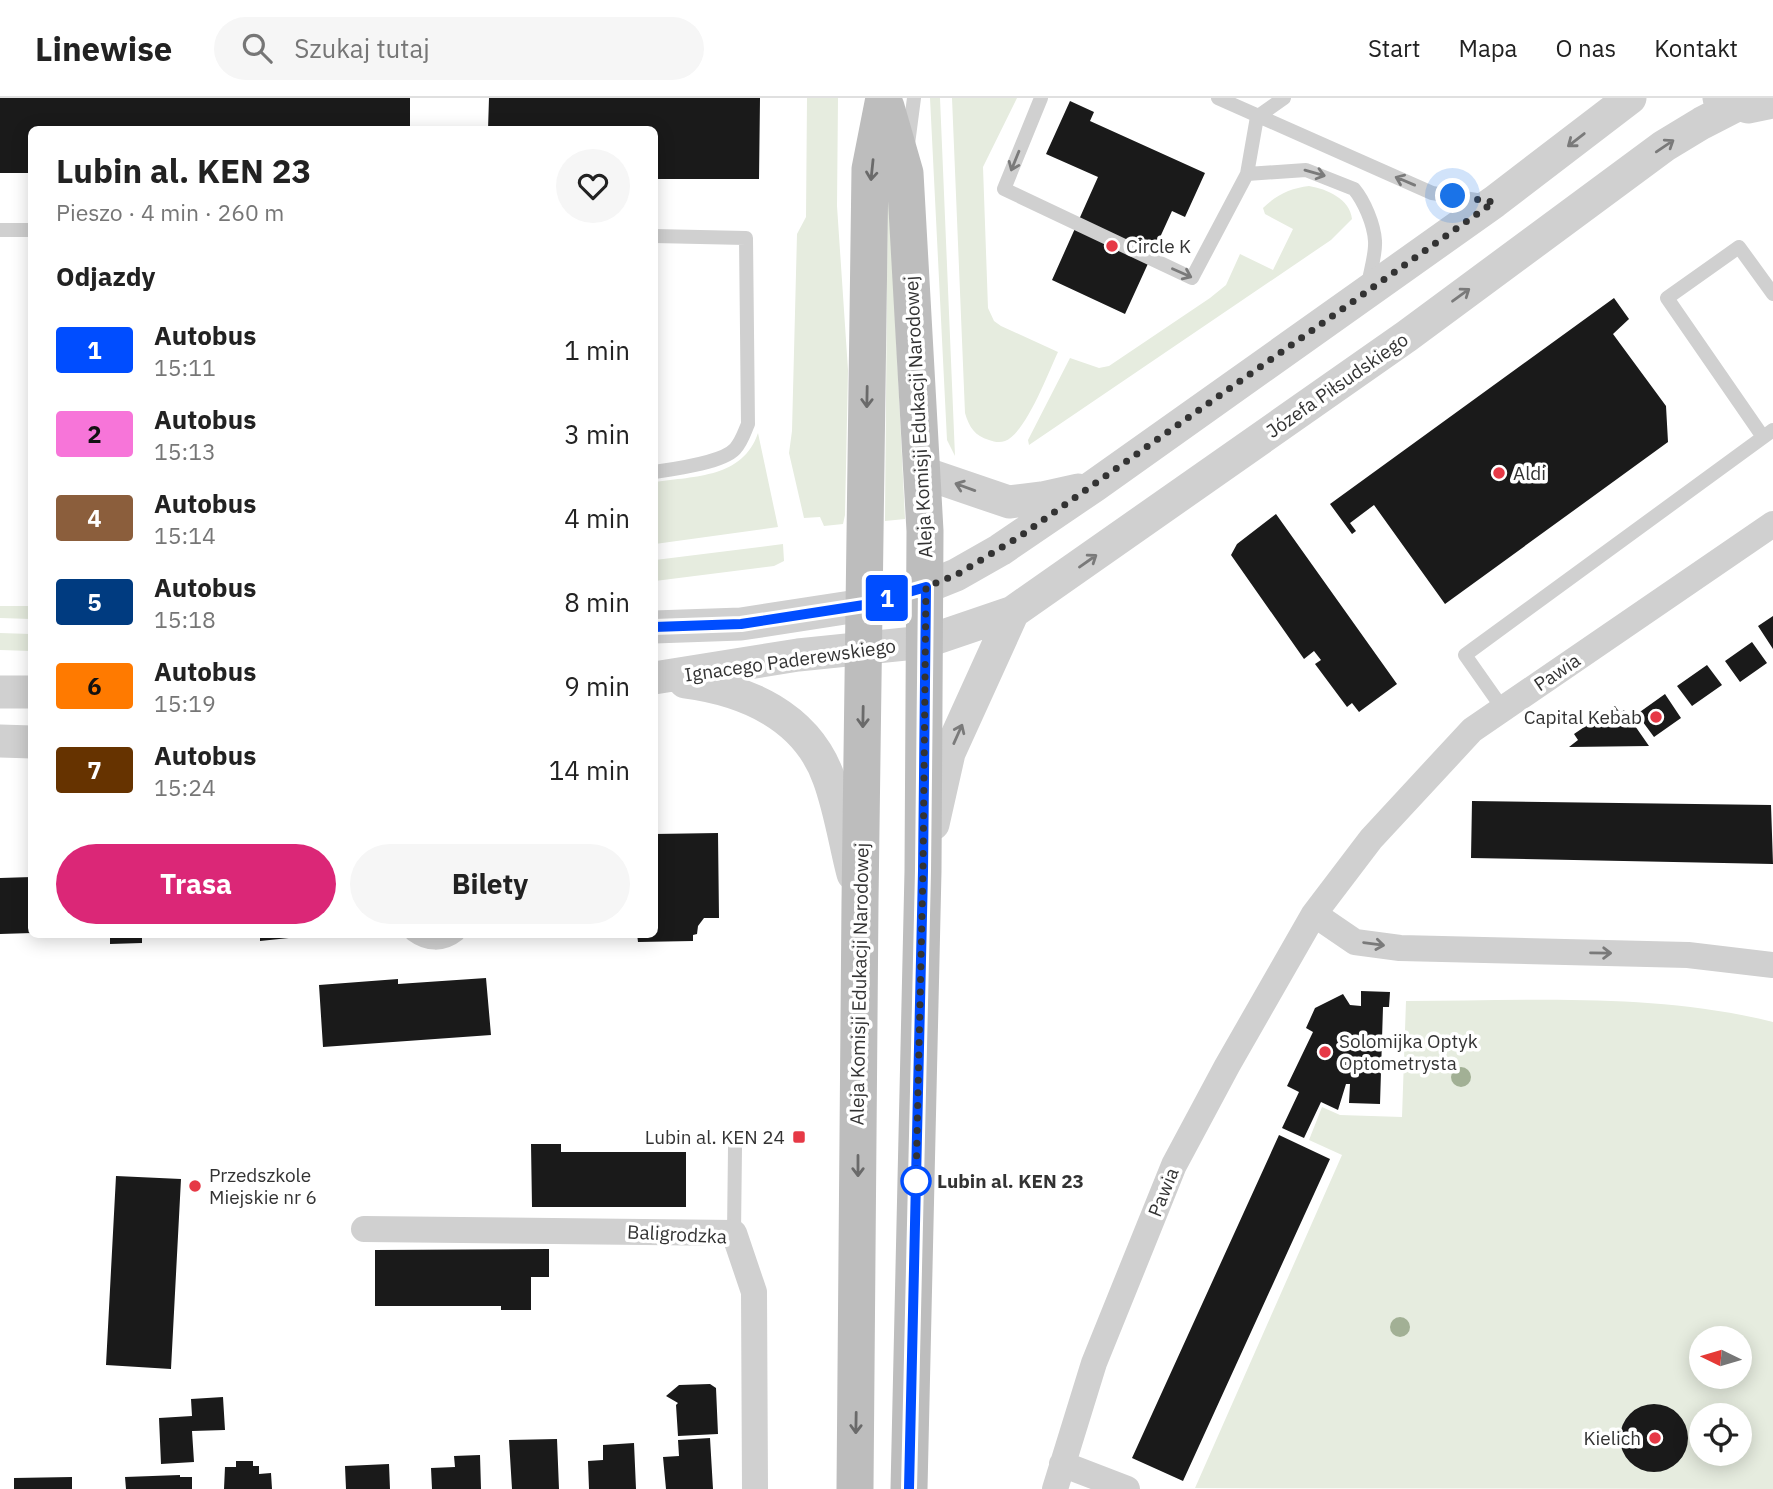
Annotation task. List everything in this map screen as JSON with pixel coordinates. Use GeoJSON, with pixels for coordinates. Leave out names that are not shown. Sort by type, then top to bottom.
{"type":"FeatureCollection","features":[{"type":"Feature","properties":{"kind":"main road","name":"Aleja Komisji Edukacji Narodowej"},"geometry":{"type":"LineString","coordinates":[[894,100],[905,173],[926,587],[923,871],[909,1489]]}},
{"type":"Feature","properties":{"kind":"main road","name":"Aleja Komisji Edukacji Narodowej"},"geometry":{"type":"LineString","coordinates":[[855,1489],[870,169],[894,100]]}},
{"type":"Feature","properties":{"kind":"street"},"geometry":{"type":"LineString","coordinates":[[658,627],[741,624],[864,605],[926,587],[956,575],[1000,550],[1094,486],[1494,202],[1630,98]]}},
{"type":"Feature","properties":{"kind":"street","name":"Józefa Piłsudskiego"},"geometry":{"type":"LineString","coordinates":[[925,642],[1013,612],[1406,336],[1664,146],[1702,122],[1752,107]]}},
{"type":"Feature","properties":{"kind":"street"},"geometry":{"type":"LineString","coordinates":[[921,472],[1009,502],[1042,498],[1094,486]]}},
{"type":"Feature","properties":{"kind":"street","name":"Pawia"},"geometry":{"type":"LineString","coordinates":[[1055,1489],[1094,1363],[1174,1165],[1227,1066],[1314,915],[1371,839],[1472,730],[1773,524]]}},
{"type":"Feature","properties":{"kind":"street"},"geometry":{"type":"LineString","coordinates":[[923,871],[949,753],[1013,612]]}},
{"type":"Feature","properties":{"kind":"street","name":"Ignacego Paderewskiego"},"geometry":{"type":"LineString","coordinates":[[658,678],[798,655],[925,642]]}},
{"type":"Feature","properties":{"kind":"street"},"geometry":{"type":"LineString","coordinates":[[658,679],[714,686],[757,700],[783,718],[806,739],[822,761],[830,780],[860,902]]}},
{"type":"Feature","properties":{"kind":"street"},"geometry":{"type":"LineString","coordinates":[[0,692],[28,692]]}},
{"type":"Feature","properties":{"kind":"street"},"geometry":{"type":"LineString","coordinates":[[0,741],[28,741]]}},
{"type":"Feature","properties":{"kind":"street"},"geometry":{"type":"LineString","coordinates":[[1314,915],[1355,942],[1399,948],[1688,955],[1773,965]]}},
{"type":"Feature","properties":{"kind":"street","name":"Baligrodzka"},"geometry":{"type":"LineString","coordinates":[[364,1229],[734,1233],[754,1292],[755,1489]]}},
{"type":"Feature","properties":{"kind":"street"},"geometry":{"type":"LineString","coordinates":[[1062,1464],[1127,1489]]}},
{"type":"Feature","properties":{"kind":"lane"},"geometry":{"type":"LineString","coordinates":[[1041,98],[1004,189],[1192,278],[1247,174],[1257,117],[1284,98]]}},
{"type":"Feature","properties":{"kind":"lane"},"geometry":{"type":"LineString","coordinates":[[1218,98],[1432,193],[1494,202]]}},
{"type":"Feature","properties":{"kind":"lane"},"geometry":{"type":"LineString","coordinates":[[1247,174],[1306,170],[1354,189],[1368,216],[1375,241],[1367,290]]}},
{"type":"Feature","properties":{"kind":"lane"},"geometry":{"type":"LineString","coordinates":[[0,230],[28,230]]}},
{"type":"Feature","properties":{"kind":"lane"},"geometry":{"type":"LineString","coordinates":[[658,236],[746,238],[748,424],[733,451],[720,458],[658,471]]}},
{"type":"Feature","properties":{"kind":"lane"},"geometry":{"type":"LineString","coordinates":[[1503,709],[1465,655],[1768,433],[1667,298],[1739,247],[1773,295]]}},
{"type":"Feature","properties":{"kind":"lane"},"geometry":{"type":"LineString","coordinates":[[420,938],[431,943],[450,938]]}},
{"type":"Feature","properties":{"kind":"lane"},"geometry":{"type":"LineString","coordinates":[[734,1233],[736,1148]]}},
{"type":"Feature","properties":{"kind":"shaded area"},"geometry":{"type":"Polygon","coordinates":[[[807,98],[838,98],[837,206],[848,370],[845,515],[843,524],[824,526],[820,517],[804,518],[789,453],[792,431],[797,234],[806,217],[807,98]]]}},
{"type":"Feature","properties":{"kind":"shaded area"},"geometry":{"type":"Polygon","coordinates":[[[930,98],[940,98],[955,456],[947,440],[930,98]]]}},
{"type":"Feature","properties":{"kind":"shaded area"},"geometry":{"type":"Polygon","coordinates":[[[952,98],[1017,98],[983,167],[988,308],[994,321],[1001,326],[1058,352],[1021,427],[1013,436],[1001,442],[991,441],[976,433],[965,413],[952,98]]]}},
{"type":"Feature","properties":{"kind":"shaded area"},"geometry":{"type":"Polygon","coordinates":[[[888,168],[905,519],[885,521],[888,168]]]}},
{"type":"Feature","properties":{"kind":"shaded area"},"geometry":{"type":"Polygon","coordinates":[[[1309,186],[1336,196],[1350,212],[1352,219],[1331,240],[1029,445],[1028,440],[1070,358],[1099,368],[1109,366],[1226,285],[1240,254],[1273,270],[1293,229],[1265,214],[1263,208],[1284,193],[1309,186]]]}},
{"type":"Feature","properties":{"kind":"shaded area"},"geometry":{"type":"Polygon","coordinates":[[[758,433],[778,527],[658,544],[658,482],[716,472],[741,459],[751,448],[758,433]]]}},
{"type":"Feature","properties":{"kind":"shaded area"},"geometry":{"type":"Polygon","coordinates":[[[783,544],[784,561],[774,566],[658,581],[658,560],[783,544]]]}},
{"type":"Feature","properties":{"kind":"shaded area"},"geometry":{"type":"Polygon","coordinates":[[[0,606],[28,606],[28,619],[0,618],[0,606]]]}},
{"type":"Feature","properties":{"kind":"shaded area"},"geometry":{"type":"Polygon","coordinates":[[[0,633],[28,634],[28,651],[0,650],[0,633]]]}},
{"type":"Feature","properties":{"kind":"shaded area"},"geometry":{"type":"Polygon","coordinates":[[[1406,1001],[1637,1002],[1728,1012],[1773,1022],[1773,1489],[1195,1488],[1342,1155],[1309,1140],[1322,1107],[1340,1115],[1402,1117],[1406,1001]]]}},
{"type":"Feature","properties":{"kind":"building"},"geometry":{"type":"Polygon","coordinates":[[[0,98],[410,98],[410,126],[28,126],[28,173],[0,173],[0,98]]]}},
{"type":"Feature","properties":{"kind":"building"},"geometry":{"type":"Polygon","coordinates":[[[489,98],[760,98],[759,179],[658,179],[658,126],[488,126],[489,98]]]}},
{"type":"Feature","properties":{"kind":"building"},"geometry":{"type":"Polygon","coordinates":[[[1070,101],[1094,112],[1090,121],[1205,173],[1185,217],[1172,211],[1125,314],[1052,280],[1098,177],[1046,154],[1070,101]]]}},
{"type":"Feature","properties":{"kind":"building","name":"Aldi"},"geometry":{"type":"Polygon","coordinates":[[[1614,298],[1629,319],[1613,334],[1666,406],[1668,442],[1445,604],[1374,505],[1350,523],[1356,531],[1352,534],[1330,504],[1614,298]]]}},
{"type":"Feature","properties":{"kind":"building"},"geometry":{"type":"Polygon","coordinates":[[[1276,514],[1397,684],[1359,712],[1352,703],[1347,707],[1315,664],[1321,660],[1314,651],[1304,659],[1231,555],[1237,544],[1276,514]]]}},
{"type":"Feature","properties":{"kind":"building"},"geometry":{"type":"Polygon","coordinates":[[[1773,616],[1773,649],[1758,626],[1773,616]]]}},
{"type":"Feature","properties":{"kind":"building"},"geometry":{"type":"Polygon","coordinates":[[[1752,642],[1767,663],[1740,682],[1725,661],[1752,642]]]}},
{"type":"Feature","properties":{"kind":"building"},"geometry":{"type":"Polygon","coordinates":[[[1707,665],[1722,685],[1692,706],[1677,686],[1707,665]]]}},
{"type":"Feature","properties":{"kind":"building"},"geometry":{"type":"Polygon","coordinates":[[[1665,694],[1681,718],[1654,737],[1637,714],[1665,694]]]}},
{"type":"Feature","properties":{"kind":"building"},"geometry":{"type":"Polygon","coordinates":[[[1615,706],[1620,713],[1624,710],[1649,746],[1569,747],[1578,740],[1574,734],[1615,706]]]}},
{"type":"Feature","properties":{"kind":"building"},"geometry":{"type":"Polygon","coordinates":[[[1472,801],[1771,805],[1773,864],[1471,858],[1472,801]]]}},
{"type":"Feature","properties":{"kind":"building"},"geometry":{"type":"Polygon","coordinates":[[[718,833],[719,918],[704,918],[698,926],[697,934],[693,935],[693,941],[638,942],[638,938],[658,938],[658,834],[718,833]]]}},
{"type":"Feature","properties":{"kind":"building"},"geometry":{"type":"Polygon","coordinates":[[[28,877],[28,933],[0,934],[0,878],[28,877]]]}},
{"type":"Feature","properties":{"kind":"building"},"geometry":{"type":"Polygon","coordinates":[[[110,938],[142,938],[142,943],[110,944],[110,938]]]}},
{"type":"Feature","properties":{"kind":"building"},"geometry":{"type":"Polygon","coordinates":[[[260,938],[289,938],[260,941],[260,938]]]}},
{"type":"Feature","properties":{"kind":"building"},"geometry":{"type":"Polygon","coordinates":[[[486,978],[491,1035],[323,1047],[319,985],[398,979],[398,984],[486,978]]]}},
{"type":"Feature","properties":{"kind":"building"},"geometry":{"type":"Polygon","coordinates":[[[1361,991],[1390,992],[1389,1007],[1383,1007],[1380,1104],[1349,1103],[1350,1084],[1346,1084],[1338,1110],[1321,1102],[1304,1138],[1282,1128],[1299,1092],[1287,1086],[1313,1032],[1306,1028],[1315,1008],[1343,994],[1350,1005],[1361,1006],[1361,991]]]}},
{"type":"Feature","properties":{"kind":"building"},"geometry":{"type":"Polygon","coordinates":[[[1279,1135],[1330,1159],[1183,1481],[1132,1458],[1279,1135]]]}},
{"type":"Feature","properties":{"kind":"building"},"geometry":{"type":"Polygon","coordinates":[[[531,1144],[561,1144],[561,1152],[686,1152],[686,1207],[532,1207],[531,1144]]]}},
{"type":"Feature","properties":{"kind":"building"},"geometry":{"type":"Polygon","coordinates":[[[116,1176],[181,1179],[171,1369],[106,1365],[116,1176]]]}},
{"type":"Feature","properties":{"kind":"building"},"geometry":{"type":"Polygon","coordinates":[[[549,1249],[549,1277],[531,1277],[531,1310],[501,1310],[501,1306],[375,1306],[375,1250],[549,1249]]]}},
{"type":"Feature","properties":{"kind":"building"},"geometry":{"type":"Polygon","coordinates":[[[710,1384],[716,1388],[718,1434],[678,1436],[678,1403],[666,1396],[679,1385],[710,1384]]]}},
{"type":"Feature","properties":{"kind":"building"},"geometry":{"type":"Polygon","coordinates":[[[223,1397],[225,1430],[192,1431],[194,1462],[161,1464],[159,1418],[192,1416],[191,1399],[223,1397]]]}},
{"type":"Feature","properties":{"kind":"building","name":"Kielich"},"geometry":{"type":"Polygon","coordinates":[[[1654,1404],[1667,1407],[1678,1414],[1685,1425],[1688,1438],[1685,1451],[1678,1462],[1667,1469],[1654,1472],[1641,1469],[1630,1462],[1623,1451],[1620,1438],[1623,1425],[1630,1414],[1641,1407],[1654,1404]]]}},
{"type":"Feature","properties":{"kind":"building"},"geometry":{"type":"Polygon","coordinates":[[[710,1438],[713,1489],[666,1489],[663,1457],[679,1456],[678,1440],[710,1438]]]}},
{"type":"Feature","properties":{"kind":"building"},"geometry":{"type":"Polygon","coordinates":[[[557,1439],[559,1489],[512,1489],[509,1440],[557,1439]]]}},
{"type":"Feature","properties":{"kind":"building"},"geometry":{"type":"Polygon","coordinates":[[[634,1443],[636,1489],[589,1489],[588,1461],[603,1460],[603,1445],[634,1443]]]}},
{"type":"Feature","properties":{"kind":"building"},"geometry":{"type":"Polygon","coordinates":[[[480,1455],[481,1489],[432,1489],[431,1468],[455,1467],[454,1456],[480,1455]]]}},
{"type":"Feature","properties":{"kind":"building"},"geometry":{"type":"Polygon","coordinates":[[[236,1461],[253,1461],[253,1466],[259,1466],[259,1474],[271,1473],[272,1489],[224,1489],[225,1467],[236,1467],[236,1461]]]}},
{"type":"Feature","properties":{"kind":"building"},"geometry":{"type":"Polygon","coordinates":[[[389,1464],[390,1489],[346,1489],[345,1466],[389,1464]]]}},
{"type":"Feature","properties":{"kind":"building"},"geometry":{"type":"Polygon","coordinates":[[[72,1477],[72,1489],[14,1489],[14,1478],[72,1477]]]}},
{"type":"Feature","properties":{"kind":"building"},"geometry":{"type":"Polygon","coordinates":[[[125,1477],[192,1477],[192,1489],[126,1489],[125,1477]]]}},
{"type":"Feature","properties":{"kind":"bus line","name":"1"},"geometry":{"type":"LineString","coordinates":[[658,627],[741,624],[864,605],[926,587],[923,871],[909,1489]]}},
{"type":"Feature","properties":{"kind":"place","name":"Circle K"},"geometry":{"type":"Point","coordinates":[1112,246]}},
{"type":"Feature","properties":{"kind":"place","name":"Aldi"},"geometry":{"type":"Point","coordinates":[1499,473]}},
{"type":"Feature","properties":{"kind":"place","name":"Capital Kebab"},"geometry":{"type":"Point","coordinates":[1656,717]}},
{"type":"Feature","properties":{"kind":"place","name":"Solomijka Optyk Optometrysta"},"geometry":{"type":"Point","coordinates":[1325,1052]}},
{"type":"Feature","properties":{"kind":"place","name":"Lubin al. KEN 24"},"geometry":{"type":"Point","coordinates":[799,1137]}},
{"type":"Feature","properties":{"kind":"place","name":"Lubin al. KEN 23"},"geometry":{"type":"Point","coordinates":[916,1181]}},
{"type":"Feature","properties":{"kind":"place","name":"Przedszkole Miejskie nr 6"},"geometry":{"type":"Point","coordinates":[195,1186]}},
{"type":"Feature","properties":{"kind":"place","name":"Kielich"},"geometry":{"type":"Point","coordinates":[1655,1438]}},
{"type":"Feature","properties":{"kind":"route"},"geometry":{"type":"LineString","coordinates":[[916,1181],[926,587],[956,575],[1000,550],[1494,202],[1453,196]]}}]}
